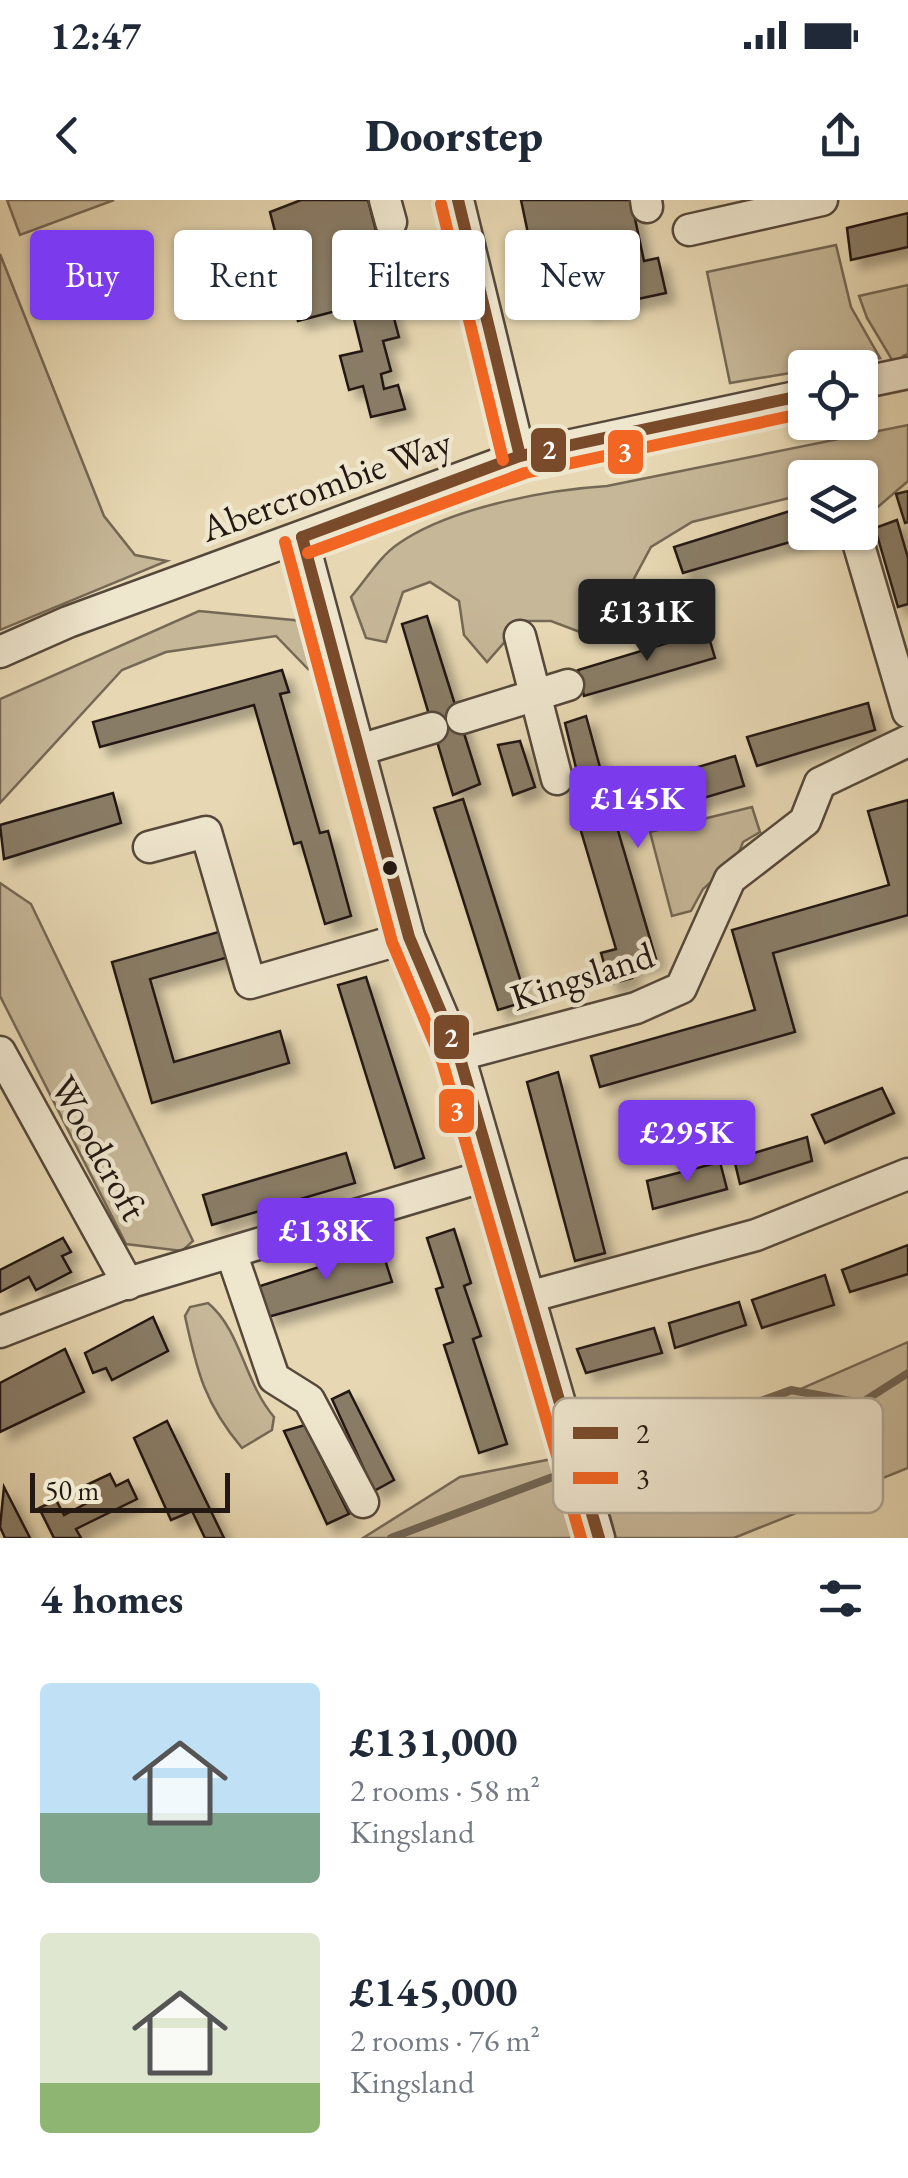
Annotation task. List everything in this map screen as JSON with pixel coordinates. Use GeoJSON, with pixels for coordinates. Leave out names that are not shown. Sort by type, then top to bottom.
{"type":"FeatureCollection","features":[{"type":"Feature","properties":{"kind":"street"},"geometry":{"type":"LineString","coordinates":[[458,200],[520,456]]}},
{"type":"Feature","properties":{"kind":"street"},"geometry":{"type":"LineString","coordinates":[[689,230],[734,210],[822,200]]}},
{"type":"Feature","properties":{"kind":"street"},"geometry":{"type":"LineString","coordinates":[[878,379],[908,373]]}},
{"type":"Feature","properties":{"kind":"street","name":"Abercrombie Way"},"geometry":{"type":"LineString","coordinates":[[0,652],[520,456],[788,398]]}},
{"type":"Feature","properties":{"kind":"street"},"geometry":{"type":"LineString","coordinates":[[302,537],[409,937],[459,1055],[560,1398]]}},
{"type":"Feature","properties":{"kind":"street"},"geometry":{"type":"LineString","coordinates":[[860,550],[908,712]]}},
{"type":"Feature","properties":{"kind":"street"},"geometry":{"type":"LineString","coordinates":[[520,636],[558,779]]}},
{"type":"Feature","properties":{"kind":"street"},"geometry":{"type":"LineString","coordinates":[[462,718],[568,685]]}},
{"type":"Feature","properties":{"kind":"street"},"geometry":{"type":"LineString","coordinates":[[359,750],[432,728]]}},
{"type":"Feature","properties":{"kind":"street","name":"Kingsland"},"geometry":{"type":"LineString","coordinates":[[459,1055],[636,1008],[681,988],[730,879],[805,822],[820,783],[908,741]]}},
{"type":"Feature","properties":{"kind":"street"},"geometry":{"type":"LineString","coordinates":[[150,847],[206,832],[250,984],[409,937]]}},
{"type":"Feature","properties":{"kind":"street","name":"Woodcroft"},"geometry":{"type":"LineString","coordinates":[[0,1052],[128,1284]]}},
{"type":"Feature","properties":{"kind":"street"},"geometry":{"type":"LineString","coordinates":[[0,1332],[128,1284],[232,1256],[492,1174]]}},
{"type":"Feature","properties":{"kind":"street"},"geometry":{"type":"LineString","coordinates":[[532,1296],[756,1234],[908,1174]]}},
{"type":"Feature","properties":{"kind":"street"},"geometry":{"type":"LineString","coordinates":[[232,1256],[274,1378],[310,1400],[363,1502]]}},
{"type":"Feature","properties":{"kind":"street"},"geometry":{"type":"LineString","coordinates":[[592,1513],[599,1538]]}},
{"type":"Feature","properties":{"kind":"shaded area"},"geometry":{"type":"Polygon","coordinates":[[[7,200],[114,200],[30,230],[20,235],[7,200]]]}},
{"type":"Feature","properties":{"kind":"shaded area"},"geometry":{"type":"Polygon","coordinates":[[[836,245],[851,307],[875,350],[788,350],[788,373],[730,383],[707,272],[836,245]]]}},
{"type":"Feature","properties":{"kind":"shaded area"},"geometry":{"type":"Polygon","coordinates":[[[0,254],[104,516],[135,555],[167,561],[0,630],[0,254]]]}},
{"type":"Feature","properties":{"kind":"shaded area"},"geometry":{"type":"Polygon","coordinates":[[[908,285],[908,354],[903,356],[901,375],[867,318],[859,296],[908,285]]]}},
{"type":"Feature","properties":{"kind":"shaded area"},"geometry":{"type":"Polygon","coordinates":[[[908,425],[908,481],[878,507],[878,460],[788,460],[788,498],[692,522],[651,547],[601,640],[551,621],[523,621],[487,662],[464,635],[459,601],[430,582],[403,592],[386,642],[366,638],[351,597],[391,549],[419,531],[470,511],[834,440],[878,440],[878,431],[908,425]]]}},
{"type":"Feature","properties":{"kind":"shaded area"},"geometry":{"type":"Polygon","coordinates":[[[199,611],[303,621],[319,657],[308,669],[276,636],[166,652],[122,670],[0,803],[0,699],[199,611]]]}},
{"type":"Feature","properties":{"kind":"shaded area"},"geometry":{"type":"Polygon","coordinates":[[[752,807],[760,832],[743,842],[736,860],[703,889],[691,911],[672,916],[650,832],[752,807]]]}},
{"type":"Feature","properties":{"kind":"shaded area"},"geometry":{"type":"Polygon","coordinates":[[[0,883],[31,904],[193,1241],[182,1251],[126,1244],[0,996],[0,883]]]}},
{"type":"Feature","properties":{"kind":"shaded area"},"geometry":{"type":"Polygon","coordinates":[[[208,1303],[228,1327],[274,1417],[272,1430],[242,1448],[211,1402],[189,1336],[185,1316],[190,1307],[208,1303]]]}},
{"type":"Feature","properties":{"kind":"shaded area"},"geometry":{"type":"Polygon","coordinates":[[[908,1342],[908,1468],[883,1478],[883,1398],[780,1398],[908,1342]]]}},
{"type":"Feature","properties":{"kind":"shaded area"},"geometry":{"type":"Polygon","coordinates":[[[552,1459],[553,1513],[582,1513],[582,1538],[363,1538],[460,1477],[552,1459]]]}},
{"type":"Feature","properties":{"kind":"shaded area"},"geometry":{"type":"Polygon","coordinates":[[[609,1513],[796,1513],[734,1538],[616,1538],[609,1513]]]}},
{"type":"Feature","properties":{"kind":"building"},"geometry":{"type":"Polygon","coordinates":[[[301,200],[368,200],[376,230],[332,230],[332,312],[312,317],[312,230],[275,230],[270,212],[301,200]]]}},
{"type":"Feature","properties":{"kind":"building"},"geometry":{"type":"Polygon","coordinates":[[[521,200],[631,200],[637,230],[527,230],[521,200]]]}},
{"type":"Feature","properties":{"kind":"building"},"geometry":{"type":"Polygon","coordinates":[[[908,213],[908,247],[851,260],[847,228],[908,213]]]}},
{"type":"Feature","properties":{"kind":"building"},"geometry":{"type":"Polygon","coordinates":[[[640,242],[644,261],[658,258],[666,293],[640,299],[640,242]]]}},
{"type":"Feature","properties":{"kind":"building"},"geometry":{"type":"Polygon","coordinates":[[[354,320],[394,320],[399,337],[383,341],[391,371],[381,374],[384,389],[398,385],[405,409],[371,417],[363,386],[349,390],[340,356],[362,351],[354,320]]]}},
{"type":"Feature","properties":{"kind":"building"},"geometry":{"type":"Polygon","coordinates":[[[908,491],[908,522],[905,523],[896,494],[908,491]]]}},
{"type":"Feature","properties":{"kind":"building"},"geometry":{"type":"Polygon","coordinates":[[[788,512],[788,543],[683,573],[674,547],[788,512]]]}},
{"type":"Feature","properties":{"kind":"building"},"geometry":{"type":"Polygon","coordinates":[[[897,520],[908,558],[908,604],[898,607],[878,527],[897,520]]]}},
{"type":"Feature","properties":{"kind":"building"},"geometry":{"type":"Polygon","coordinates":[[[427,616],[480,784],[453,795],[402,624],[427,616]]]}},
{"type":"Feature","properties":{"kind":"building"},"geometry":{"type":"Polygon","coordinates":[[[707,631],[715,658],[584,696],[578,670],[707,631]]]}},
{"type":"Feature","properties":{"kind":"building"},"geometry":{"type":"Polygon","coordinates":[[[282,670],[289,692],[280,694],[320,833],[328,831],[351,916],[325,924],[301,842],[294,844],[254,705],[100,747],[93,722],[282,670]]]}},
{"type":"Feature","properties":{"kind":"building"},"geometry":{"type":"Polygon","coordinates":[[[868,703],[875,730],[757,766],[747,737],[868,703]]]}},
{"type":"Feature","properties":{"kind":"building"},"geometry":{"type":"Polygon","coordinates":[[[586,716],[601,771],[578,776],[565,723],[586,716]]]}},
{"type":"Feature","properties":{"kind":"building"},"geometry":{"type":"Polygon","coordinates":[[[520,741],[535,787],[513,795],[498,745],[520,741]]]}},
{"type":"Feature","properties":{"kind":"building"},"geometry":{"type":"Polygon","coordinates":[[[735,756],[744,786],[616,824],[656,959],[629,967],[632,978],[610,984],[601,953],[616,949],[573,804],[735,756]]]}},
{"type":"Feature","properties":{"kind":"building"},"geometry":{"type":"Polygon","coordinates":[[[113,793],[121,823],[4,859],[0,825],[113,793]]]}},
{"type":"Feature","properties":{"kind":"building"},"geometry":{"type":"Polygon","coordinates":[[[463,799],[527,1001],[498,1010],[434,808],[463,799]]]}},
{"type":"Feature","properties":{"kind":"building"},"geometry":{"type":"Polygon","coordinates":[[[908,800],[908,915],[773,953],[795,1032],[600,1087],[591,1056],[755,1010],[732,930],[889,885],[868,811],[908,800]]]}},
{"type":"Feature","properties":{"kind":"building"},"geometry":{"type":"Polygon","coordinates":[[[222,931],[229,957],[150,979],[174,1062],[280,1031],[289,1063],[152,1103],[112,962],[222,931]]]}},
{"type":"Feature","properties":{"kind":"building"},"geometry":{"type":"Polygon","coordinates":[[[366,977],[424,1158],[395,1168],[338,985],[366,977]]]}},
{"type":"Feature","properties":{"kind":"building"},"geometry":{"type":"Polygon","coordinates":[[[558,1072],[605,1253],[575,1261],[527,1082],[558,1072]]]}},
{"type":"Feature","properties":{"kind":"building"},"geometry":{"type":"Polygon","coordinates":[[[882,1088],[894,1113],[825,1143],[812,1115],[882,1088]]]}},
{"type":"Feature","properties":{"kind":"building"},"geometry":{"type":"Polygon","coordinates":[[[807,1137],[812,1161],[740,1184],[734,1159],[807,1137]]]}},
{"type":"Feature","properties":{"kind":"building"},"geometry":{"type":"Polygon","coordinates":[[[346,1153],[355,1183],[212,1225],[203,1195],[346,1153]]]}},
{"type":"Feature","properties":{"kind":"building"},"geometry":{"type":"Polygon","coordinates":[[[720,1162],[727,1189],[653,1209],[647,1181],[720,1162]]]}},
{"type":"Feature","properties":{"kind":"building"},"geometry":{"type":"Polygon","coordinates":[[[454,1229],[471,1283],[464,1286],[481,1336],[473,1339],[507,1444],[479,1453],[444,1345],[453,1342],[436,1289],[443,1287],[427,1238],[454,1229]]]}},
{"type":"Feature","properties":{"kind":"building"},"geometry":{"type":"Polygon","coordinates":[[[63,1238],[71,1252],[62,1256],[71,1272],[36,1290],[29,1277],[0,1292],[0,1270],[63,1238]]]}},
{"type":"Feature","properties":{"kind":"building"},"geometry":{"type":"Polygon","coordinates":[[[908,1245],[908,1274],[850,1292],[842,1270],[908,1245]]]}},
{"type":"Feature","properties":{"kind":"building"},"geometry":{"type":"Polygon","coordinates":[[[381,1247],[392,1282],[268,1317],[257,1287],[381,1247]]]}},
{"type":"Feature","properties":{"kind":"building"},"geometry":{"type":"Polygon","coordinates":[[[825,1275],[834,1305],[762,1328],[752,1300],[825,1275]]]}},
{"type":"Feature","properties":{"kind":"building"},"geometry":{"type":"Polygon","coordinates":[[[739,1302],[746,1325],[675,1348],[669,1323],[739,1302]]]}},
{"type":"Feature","properties":{"kind":"building"},"geometry":{"type":"Polygon","coordinates":[[[153,1317],[168,1351],[112,1380],[106,1368],[93,1373],[85,1353],[153,1317]]]}},
{"type":"Feature","properties":{"kind":"building"},"geometry":{"type":"Polygon","coordinates":[[[654,1328],[662,1353],[586,1373],[577,1349],[654,1328]]]}},
{"type":"Feature","properties":{"kind":"building"},"geometry":{"type":"Polygon","coordinates":[[[65,1349],[84,1392],[0,1432],[0,1383],[65,1349]]]}},
{"type":"Feature","properties":{"kind":"building"},"geometry":{"type":"Polygon","coordinates":[[[349,1391],[394,1480],[374,1491],[332,1399],[349,1391]]]}},
{"type":"Feature","properties":{"kind":"building"},"geometry":{"type":"Polygon","coordinates":[[[167,1421],[224,1538],[205,1538],[192,1511],[171,1520],[134,1438],[167,1421]]]}},
{"type":"Feature","properties":{"kind":"building"},"geometry":{"type":"Polygon","coordinates":[[[305,1425],[349,1514],[327,1524],[284,1431],[305,1425]]]}},
{"type":"Feature","properties":{"kind":"building"},"geometry":{"type":"Polygon","coordinates":[[[110,1474],[116,1486],[128,1480],[137,1499],[76,1529],[81,1538],[54,1538],[39,1508],[56,1500],[64,1515],[89,1502],[82,1487],[110,1474]]]}},
{"type":"Feature","properties":{"kind":"building"},"geometry":{"type":"Polygon","coordinates":[[[4,1487],[30,1538],[5,1538],[0,1527],[4,1487]]]}},
{"type":"Feature","properties":{"kind":"waterway"},"geometry":{"type":"LineString","coordinates":[[869,1398],[908,1373]]}},
{"type":"Feature","properties":{"kind":"waterway"},"geometry":{"type":"LineString","coordinates":[[769,1398],[791,1390],[834,1398]]}},
{"type":"Feature","properties":{"kind":"waterway"},"geometry":{"type":"LineString","coordinates":[[391,1538],[553,1477]]}},
{"type":"Feature","properties":{"kind":"transit line","name":"2"},"geometry":{"type":"LineString","coordinates":[[458,200],[520,456]]}},
{"type":"Feature","properties":{"kind":"transit line","name":"3"},"geometry":{"type":"LineString","coordinates":[[441,204],[503,460]]}},
{"type":"Feature","properties":{"kind":"transit line","name":"2"},"geometry":{"type":"LineString","coordinates":[[302,537],[520,456],[788,399]]}},
{"type":"Feature","properties":{"kind":"transit line","name":"3"},"geometry":{"type":"LineString","coordinates":[[308,553],[525,473],[788,417]]}},
{"type":"Feature","properties":{"kind":"transit line","name":"2"},"geometry":{"type":"LineString","coordinates":[[302,537],[409,937],[459,1055],[558,1398]]}},
{"type":"Feature","properties":{"kind":"transit line","name":"3"},"geometry":{"type":"LineString","coordinates":[[285,542],[392,942],[442,1061],[553,1442]]}},
{"type":"Feature","properties":{"kind":"transit line","name":"3"},"geometry":{"type":"LineString","coordinates":[[574,1513],[581,1538]]}},
{"type":"Feature","properties":{"kind":"transit line","name":"2"},"geometry":{"type":"LineString","coordinates":[[592,1513],[599,1538]]}}]}
